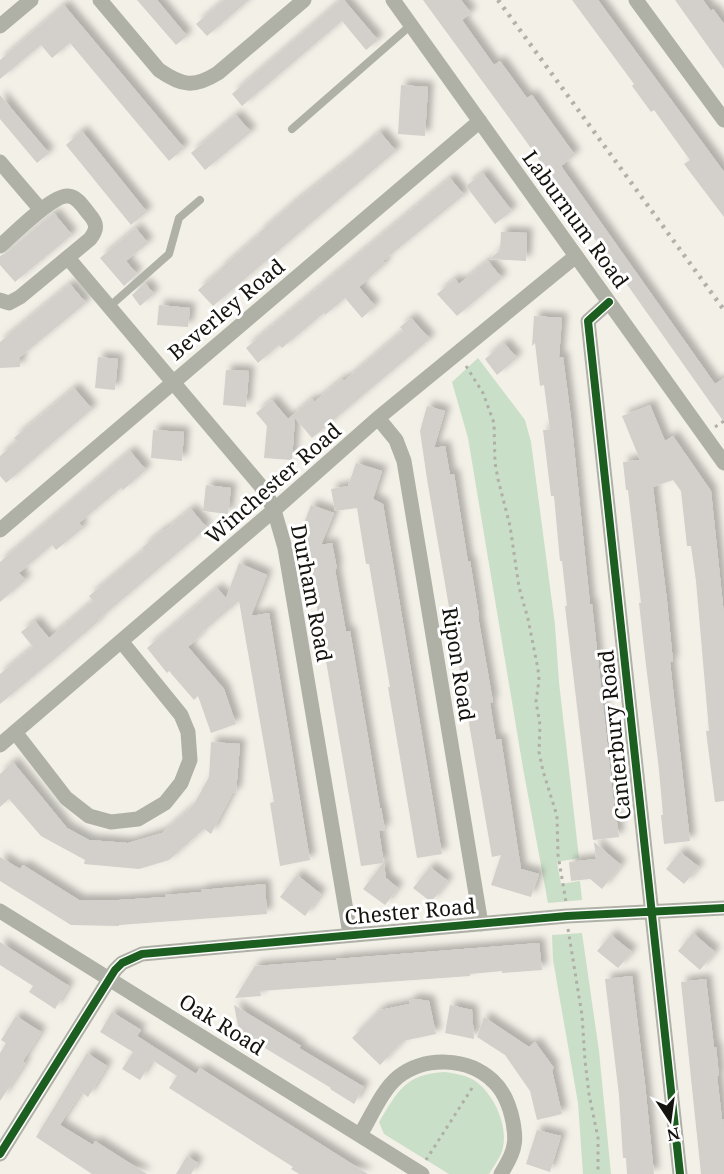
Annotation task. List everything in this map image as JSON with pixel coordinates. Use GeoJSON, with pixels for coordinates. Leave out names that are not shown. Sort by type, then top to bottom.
{"type":"FeatureCollection","features":[{"type":"Feature","properties":{"kind":"street"},"geometry":{"type":"LineString","coordinates":[[0,26],[31,0]]}},
{"type":"Feature","properties":{"kind":"street"},"geometry":{"type":"LineString","coordinates":[[100,0],[159,70],[180,82],[192,84],[205,81],[218,73],[304,0]]}},
{"type":"Feature","properties":{"kind":"street","name":"Laburnum Road"},"geometry":{"type":"LineString","coordinates":[[393,0],[724,463]]}},
{"type":"Feature","properties":{"kind":"street"},"geometry":{"type":"LineString","coordinates":[[636,0],[724,120]]}},
{"type":"Feature","properties":{"kind":"street","name":"Beverley Road"},"geometry":{"type":"LineString","coordinates":[[0,530],[480,121]]}},
{"type":"Feature","properties":{"kind":"street"},"geometry":{"type":"LineString","coordinates":[[0,162],[41,210]]}},
{"type":"Feature","properties":{"kind":"street"},"geometry":{"type":"LineString","coordinates":[[0,246],[41,210],[53,201],[68,195],[75,198],[94,220],[96,227],[90,239],[20,297],[9,303],[0,300]]}},
{"type":"Feature","properties":{"kind":"street","name":"Winchester Road"},"geometry":{"type":"LineString","coordinates":[[0,745],[378,418],[576,256]]}},
{"type":"Feature","properties":{"kind":"street","name":"Durham Road"},"geometry":{"type":"LineString","coordinates":[[68,258],[265,491],[274,510],[285,548],[350,934]]}},
{"type":"Feature","properties":{"kind":"street","name":"Canterbury Road"},"geometry":{"type":"LineString","coordinates":[[609,302],[588,321],[680,1174]]}},
{"type":"Feature","properties":{"kind":"street","name":"Ripon Road"},"geometry":{"type":"LineString","coordinates":[[378,418],[396,440],[404,461],[481,924]]}},
{"type":"Feature","properties":{"kind":"street"},"geometry":{"type":"LineString","coordinates":[[15,732],[66,798],[89,816],[111,822],[138,819],[165,803],[181,783],[190,760],[188,732],[180,715],[122,641]]}},
{"type":"Feature","properties":{"kind":"street","name":"Chester Road"},"geometry":{"type":"LineString","coordinates":[[0,1154],[109,979],[122,963],[142,954],[567,916],[724,908]]}},
{"type":"Feature","properties":{"kind":"street","name":"Oak Road"},"geometry":{"type":"LineString","coordinates":[[0,911],[419,1173]]}},
{"type":"Feature","properties":{"kind":"street"},"geometry":{"type":"LineString","coordinates":[[360,1135],[388,1088],[399,1077],[428,1064],[443,1062],[472,1067],[493,1080],[511,1113],[515,1135],[514,1146],[501,1174]]}},
{"type":"Feature","properties":{"kind":"lane"},"geometry":{"type":"LineString","coordinates":[[292,129],[411,25]]}},
{"type":"Feature","properties":{"kind":"lane"},"geometry":{"type":"LineString","coordinates":[[109,307],[169,254],[179,218],[200,200]]}},
{"type":"Feature","properties":{"kind":"path"},"geometry":{"type":"LineString","coordinates":[[456,355],[470,371],[483,393],[494,423],[495,463],[510,526],[519,587],[538,669],[536,702],[540,725],[539,752],[557,816],[558,855],[567,903],[568,933],[582,1016],[589,1094],[598,1138],[598,1174]]}},
{"type":"Feature","properties":{"kind":"path"},"geometry":{"type":"LineString","coordinates":[[419,1173],[482,1073]]}},
{"type":"Feature","properties":{"kind":"green space"},"geometry":{"type":"Polygon","coordinates":[[[478,358],[525,420],[531,442],[555,625],[559,682],[579,858],[557,862],[561,884],[580,881],[582,900],[548,903],[468,438],[452,382],[478,358]]]}},
{"type":"Feature","properties":{"kind":"green space"},"geometry":{"type":"Polygon","coordinates":[[[582,933],[599,1051],[611,1174],[583,1174],[578,1103],[553,960],[552,935],[582,933]]]}},
{"type":"Feature","properties":{"kind":"green space"},"geometry":{"type":"Polygon","coordinates":[[[445,1072],[472,1079],[487,1093],[499,1112],[504,1144],[500,1157],[489,1174],[449,1174],[384,1134],[379,1122],[404,1086],[420,1076],[445,1072]]]}},
{"type":"Feature","properties":{"kind":"building"},"geometry":{"type":"Polygon","coordinates":[[[137,0],[157,0],[187,36],[176,45],[137,0]]]}},
{"type":"Feature","properties":{"kind":"building"},"geometry":{"type":"Polygon","coordinates":[[[224,0],[249,0],[207,36],[196,24],[224,0]]]}},
{"type":"Feature","properties":{"kind":"building"},"geometry":{"type":"Polygon","coordinates":[[[341,0],[344,0],[378,40],[366,50],[342,21],[242,106],[232,94],[341,0]]]}},
{"type":"Feature","properties":{"kind":"building"},"geometry":{"type":"Polygon","coordinates":[[[423,0],[461,0],[471,13],[462,20],[494,65],[500,61],[527,98],[532,95],[575,155],[561,166],[715,384],[724,378],[724,422],[523,137],[423,0]]]}},
{"type":"Feature","properties":{"kind":"building"},"geometry":{"type":"Polygon","coordinates":[[[572,0],[598,0],[724,172],[724,217],[684,164],[690,160],[654,110],[651,112],[632,86],[634,84],[572,0]]]}},
{"type":"Feature","properties":{"kind":"building"},"geometry":{"type":"Polygon","coordinates":[[[675,0],[703,0],[724,24],[724,69],[675,0]]]}},
{"type":"Feature","properties":{"kind":"building"},"geometry":{"type":"Polygon","coordinates":[[[64,5],[184,148],[169,161],[70,43],[52,58],[41,45],[0,79],[0,60],[64,5]]]}},
{"type":"Feature","properties":{"kind":"building"},"geometry":{"type":"Polygon","coordinates":[[[401,85],[428,87],[425,136],[398,134],[401,85]]]}},
{"type":"Feature","properties":{"kind":"building"},"geometry":{"type":"Polygon","coordinates":[[[0,95],[49,153],[37,163],[0,119],[0,95]]]}},
{"type":"Feature","properties":{"kind":"building"},"geometry":{"type":"Polygon","coordinates":[[[236,115],[251,132],[205,170],[191,153],[236,115]]]}},
{"type":"Feature","properties":{"kind":"building"},"geometry":{"type":"Polygon","coordinates":[[[82,131],[147,212],[131,225],[66,145],[82,131]]]}},
{"type":"Feature","properties":{"kind":"building"},"geometry":{"type":"Polygon","coordinates":[[[380,132],[396,151],[213,306],[198,290],[291,205],[380,132]]]}},
{"type":"Feature","properties":{"kind":"building"},"geometry":{"type":"Polygon","coordinates":[[[483,173],[512,211],[495,224],[466,186],[483,173]]]}},
{"type":"Feature","properties":{"kind":"building"},"geometry":{"type":"Polygon","coordinates":[[[450,178],[464,195],[383,261],[385,264],[359,287],[375,306],[362,318],[345,298],[282,348],[279,345],[258,363],[246,348],[450,178]]]}},
{"type":"Feature","properties":{"kind":"building"},"geometry":{"type":"Polygon","coordinates":[[[54,213],[72,235],[15,282],[0,265],[0,256],[54,213]]]}},
{"type":"Feature","properties":{"kind":"building"},"geometry":{"type":"Polygon","coordinates":[[[136,228],[148,243],[126,261],[137,274],[124,286],[100,258],[136,228]]]}},
{"type":"Feature","properties":{"kind":"building"},"geometry":{"type":"Polygon","coordinates":[[[501,232],[527,233],[526,261],[490,259],[500,250],[501,232]]]}},
{"type":"Feature","properties":{"kind":"building"},"geometry":{"type":"Polygon","coordinates":[[[488,261],[502,278],[457,316],[437,294],[455,279],[459,284],[488,261]]]}},
{"type":"Feature","properties":{"kind":"building"},"geometry":{"type":"Polygon","coordinates":[[[145,283],[154,294],[140,306],[132,295],[145,283]]]}},
{"type":"Feature","properties":{"kind":"building"},"geometry":{"type":"Polygon","coordinates":[[[70,284],[86,303],[20,357],[20,367],[0,368],[0,342],[70,284]]]}},
{"type":"Feature","properties":{"kind":"building"},"geometry":{"type":"Polygon","coordinates":[[[159,305],[190,308],[188,327],[157,325],[159,305]]]}},
{"type":"Feature","properties":{"kind":"building"},"geometry":{"type":"Polygon","coordinates":[[[534,316],[562,318],[559,357],[563,357],[571,418],[590,604],[592,604],[619,837],[593,840],[565,606],[567,606],[562,561],[560,561],[554,496],[551,496],[543,430],[550,430],[544,385],[540,386],[535,343],[532,346],[534,316]]]}},
{"type":"Feature","properties":{"kind":"building"},"geometry":{"type":"Polygon","coordinates":[[[411,318],[430,339],[312,438],[295,418],[292,460],[264,458],[267,426],[256,413],[272,400],[288,419],[312,399],[314,402],[342,379],[344,381],[403,331],[400,327],[411,318]]]}},
{"type":"Feature","properties":{"kind":"building"},"geometry":{"type":"Polygon","coordinates":[[[504,343],[517,358],[497,375],[485,359],[504,343]]]}},
{"type":"Feature","properties":{"kind":"building"},"geometry":{"type":"Polygon","coordinates":[[[98,357],[118,359],[115,390],[95,388],[98,357]]]}},
{"type":"Feature","properties":{"kind":"building"},"geometry":{"type":"Polygon","coordinates":[[[226,370],[249,371],[246,407],[223,405],[226,370]]]}},
{"type":"Feature","properties":{"kind":"building"},"geometry":{"type":"Polygon","coordinates":[[[74,388],[92,409],[6,483],[0,476],[0,456],[17,441],[14,438],[74,388]]]}},
{"type":"Feature","properties":{"kind":"building"},"geometry":{"type":"Polygon","coordinates":[[[650,405],[665,441],[673,436],[711,491],[724,615],[724,801],[715,802],[706,731],[709,731],[696,581],[691,546],[687,546],[681,491],[673,480],[653,487],[667,601],[673,662],[670,662],[690,841],[664,844],[659,770],[623,462],[640,460],[622,416],[650,405]]]}},
{"type":"Feature","properties":{"kind":"building"},"geometry":{"type":"Polygon","coordinates":[[[427,406],[445,411],[434,448],[445,446],[450,475],[454,474],[493,702],[490,703],[496,740],[501,739],[521,869],[539,874],[531,897],[491,885],[501,855],[492,857],[427,479],[420,431],[427,406]]]}},
{"type":"Feature","properties":{"kind":"building"},"geometry":{"type":"Polygon","coordinates":[[[153,430],[184,432],[182,461],[151,458],[153,430]]]}},
{"type":"Feature","properties":{"kind":"building"},"geometry":{"type":"Polygon","coordinates":[[[130,451],[146,470],[79,523],[83,528],[56,550],[52,545],[19,573],[26,580],[0,602],[0,562],[130,451]]]}},
{"type":"Feature","properties":{"kind":"building"},"geometry":{"type":"Polygon","coordinates":[[[356,463],[382,471],[373,499],[383,504],[442,854],[417,858],[369,564],[366,564],[357,508],[335,511],[331,489],[348,486],[356,463]]]}},
{"type":"Feature","properties":{"kind":"building"},"geometry":{"type":"Polygon","coordinates":[[[206,485],[231,488],[228,514],[203,511],[206,485]]]}},
{"type":"Feature","properties":{"kind":"building"},"geometry":{"type":"Polygon","coordinates":[[[311,505],[334,513],[321,545],[332,543],[346,632],[350,631],[385,830],[379,831],[386,878],[398,888],[385,905],[363,889],[383,863],[361,866],[304,532],[301,531],[311,505]]]}},
{"type":"Feature","properties":{"kind":"building"},"geometry":{"type":"Polygon","coordinates":[[[191,509],[207,528],[0,704],[0,674],[33,647],[21,632],[35,621],[49,638],[93,601],[89,596],[144,550],[142,548],[163,530],[191,509]]]}},
{"type":"Feature","properties":{"kind":"building"},"geometry":{"type":"Polygon","coordinates":[[[239,563],[267,575],[251,616],[269,613],[310,860],[280,866],[270,803],[274,802],[239,601],[188,647],[224,689],[236,724],[211,733],[198,696],[194,700],[169,671],[167,673],[147,648],[217,588],[226,598],[239,563]]]}},
{"type":"Feature","properties":{"kind":"building"},"geometry":{"type":"Polygon","coordinates":[[[211,742],[240,744],[236,793],[233,792],[211,834],[204,829],[169,860],[139,869],[84,864],[85,860],[41,836],[9,799],[0,807],[0,774],[13,762],[67,828],[89,840],[128,843],[162,833],[193,806],[209,777],[211,742]]]}},
{"type":"Feature","properties":{"kind":"building"},"geometry":{"type":"Polygon","coordinates":[[[594,842],[621,865],[602,889],[590,879],[571,881],[569,862],[596,859],[594,842]]]}},
{"type":"Feature","properties":{"kind":"building"},"geometry":{"type":"Polygon","coordinates":[[[680,852],[699,867],[684,884],[666,869],[680,852]]]}},
{"type":"Feature","properties":{"kind":"building"},"geometry":{"type":"Polygon","coordinates":[[[0,857],[20,869],[23,865],[79,900],[166,897],[165,895],[201,892],[201,890],[265,884],[267,914],[119,926],[71,925],[0,881],[0,857]]]}},
{"type":"Feature","properties":{"kind":"building"},"geometry":{"type":"Polygon","coordinates":[[[430,867],[448,881],[431,902],[413,888],[430,867]]]}},
{"type":"Feature","properties":{"kind":"building"},"geometry":{"type":"Polygon","coordinates":[[[297,875],[321,894],[305,916],[280,897],[297,875]]]}},
{"type":"Feature","properties":{"kind":"building"},"geometry":{"type":"Polygon","coordinates":[[[693,933],[715,952],[700,970],[678,951],[693,933]]]}},
{"type":"Feature","properties":{"kind":"building"},"geometry":{"type":"Polygon","coordinates":[[[611,935],[632,952],[618,968],[597,951],[611,935]]]}},
{"type":"Feature","properties":{"kind":"building"},"geometry":{"type":"Polygon","coordinates":[[[0,942],[69,986],[55,1009],[29,992],[33,986],[0,965],[0,942]]]}},
{"type":"Feature","properties":{"kind":"building"},"geometry":{"type":"Polygon","coordinates":[[[539,943],[542,970],[502,973],[502,971],[470,974],[470,976],[260,991],[261,996],[235,998],[255,966],[539,943]]]}},
{"type":"Feature","properties":{"kind":"building"},"geometry":{"type":"Polygon","coordinates":[[[632,976],[654,1174],[627,1174],[626,1158],[623,1158],[619,1095],[605,979],[632,976]]]}},
{"type":"Feature","properties":{"kind":"building"},"geometry":{"type":"Polygon","coordinates":[[[706,979],[724,1126],[724,1174],[701,1174],[681,982],[706,979]]]}},
{"type":"Feature","properties":{"kind":"building"},"geometry":{"type":"Polygon","coordinates":[[[416,999],[429,1001],[436,1034],[403,1041],[380,1065],[352,1038],[380,1010],[409,1004],[409,1001],[416,999]]]}},
{"type":"Feature","properties":{"kind":"building"},"geometry":{"type":"Polygon","coordinates":[[[234,1005],[364,1087],[354,1104],[235,1030],[238,1026],[234,1005]]]}},
{"type":"Feature","properties":{"kind":"building"},"geometry":{"type":"Polygon","coordinates":[[[450,1005],[472,1010],[474,1039],[445,1033],[450,1005]]]}},
{"type":"Feature","properties":{"kind":"building"},"geometry":{"type":"Polygon","coordinates":[[[112,1012],[141,1030],[137,1036],[196,1074],[200,1068],[368,1174],[299,1174],[291,1169],[293,1167],[169,1088],[177,1076],[152,1060],[140,1080],[122,1069],[133,1052],[100,1032],[112,1012]]]}},
{"type":"Feature","properties":{"kind":"building"},"geometry":{"type":"Polygon","coordinates":[[[16,1016],[41,1032],[23,1061],[25,1063],[0,1101],[0,1053],[6,1043],[1,1040],[16,1016]]]}},
{"type":"Feature","properties":{"kind":"building"},"geometry":{"type":"Polygon","coordinates":[[[484,1017],[529,1047],[535,1042],[554,1068],[552,1070],[562,1114],[537,1120],[530,1091],[505,1055],[477,1037],[484,1017]]]}},
{"type":"Feature","properties":{"kind":"building"},"geometry":{"type":"Polygon","coordinates":[[[87,1053],[107,1066],[88,1097],[81,1092],[60,1125],[93,1145],[95,1141],[147,1174],[92,1174],[36,1137],[87,1053]]]}},
{"type":"Feature","properties":{"kind":"building"},"geometry":{"type":"Polygon","coordinates":[[[537,1130],[561,1136],[550,1172],[526,1164],[537,1130]]]}},
{"type":"Feature","properties":{"kind":"building"},"geometry":{"type":"Polygon","coordinates":[[[187,1156],[198,1163],[191,1174],[176,1174],[187,1156]]]}},
{"type":"Feature","properties":{"kind":"railway"},"geometry":{"type":"LineString","coordinates":[[498,0],[724,310]]}},
{"type":"Feature","properties":{"kind":"cycle path"},"geometry":{"type":"LineString","coordinates":[[609,302],[588,321],[680,1174]]}},
{"type":"Feature","properties":{"kind":"cycle path"},"geometry":{"type":"LineString","coordinates":[[0,1154],[115,970],[122,963],[142,954],[567,916],[724,908]]}}]}
